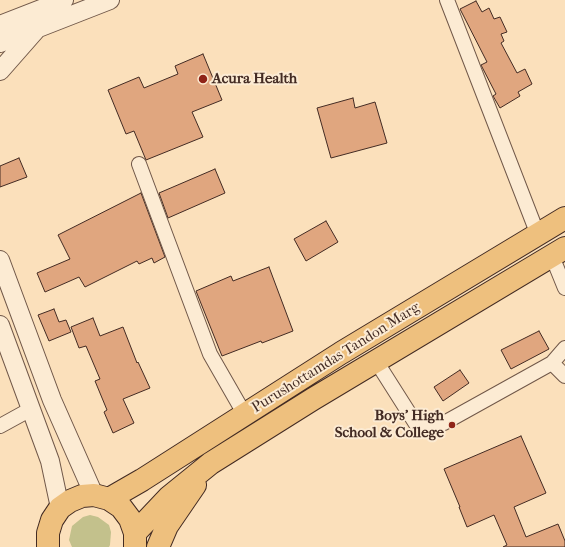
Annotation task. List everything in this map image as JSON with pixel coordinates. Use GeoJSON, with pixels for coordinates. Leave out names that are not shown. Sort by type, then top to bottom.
{"type":"FeatureCollection","features":[{"type":"Feature","properties":{"kind":"main road","name":"Purushottamdas Tandon Marg"},"geometry":{"type":"LineString","coordinates":[[102,497],[245,415],[341,353],[565,218]]}},
{"type":"Feature","properties":{"kind":"main road","name":"Purushottamdas Tandon Marg"},"geometry":{"type":"LineString","coordinates":[[135,540],[169,497],[211,463],[258,432],[558,252]]}},
{"type":"Feature","properties":{"kind":"main road"},"geometry":{"type":"LineString","coordinates":[[158,547],[167,526],[211,463]]}},
{"type":"Feature","properties":{"kind":"main road"},"geometry":{"type":"LineString","coordinates":[[44,542],[52,520],[60,508],[70,500],[82,496],[102,497],[122,507],[130,519],[135,540]]}},
{"type":"Feature","properties":{"kind":"street"},"geometry":{"type":"LineString","coordinates":[[0,43],[64,0]]}},
{"type":"Feature","properties":{"kind":"street"},"geometry":{"type":"LineString","coordinates":[[0,25],[33,21],[110,0]]}},
{"type":"Feature","properties":{"kind":"street"},"geometry":{"type":"LineString","coordinates":[[447,0],[538,235]]}},
{"type":"Feature","properties":{"kind":"street"},"geometry":{"type":"LineString","coordinates":[[0,12],[33,21]]}},
{"type":"Feature","properties":{"kind":"street"},"geometry":{"type":"LineString","coordinates":[[0,71],[33,21]]}},
{"type":"Feature","properties":{"kind":"street"},"geometry":{"type":"LineString","coordinates":[[139,164],[210,354],[245,415]]}},
{"type":"Feature","properties":{"kind":"street"},"geometry":{"type":"LineString","coordinates":[[558,252],[565,288]]}},
{"type":"Feature","properties":{"kind":"street"},"geometry":{"type":"LineString","coordinates":[[0,260],[52,400],[102,497]]}},
{"type":"Feature","properties":{"kind":"street"},"geometry":{"type":"LineString","coordinates":[[0,325],[50,461],[60,508]]}},
{"type":"Feature","properties":{"kind":"street"},"geometry":{"type":"LineString","coordinates":[[376,361],[416,424],[432,426],[444,423],[552,364],[565,348]]}},
{"type":"Feature","properties":{"kind":"street"},"geometry":{"type":"LineString","coordinates":[[552,364],[565,376]]}},
{"type":"Feature","properties":{"kind":"street"},"geometry":{"type":"LineString","coordinates":[[0,426],[31,409]]}},
{"type":"Feature","properties":{"kind":"shaded area"},"geometry":{"type":"Polygon","coordinates":[[[90,515],[98,517],[109,525],[111,532],[109,547],[72,547],[69,540],[72,526],[83,517],[90,515]]]}},
{"type":"Feature","properties":{"kind":"building"},"geometry":{"type":"Polygon","coordinates":[[[476,1],[482,12],[489,8],[494,19],[500,17],[507,32],[501,34],[504,41],[501,43],[517,73],[525,69],[532,84],[518,92],[520,96],[500,108],[493,96],[496,94],[481,65],[487,62],[460,9],[476,1]]]}},
{"type":"Feature","properties":{"kind":"building"},"geometry":{"type":"Polygon","coordinates":[[[203,54],[222,100],[192,112],[203,137],[146,160],[134,131],[126,134],[108,90],[139,77],[144,88],[178,74],[175,66],[203,54]]]}},
{"type":"Feature","properties":{"kind":"building"},"geometry":{"type":"Polygon","coordinates":[[[353,98],[355,108],[375,102],[387,143],[331,158],[317,108],[353,98]]]}},
{"type":"Feature","properties":{"kind":"building"},"geometry":{"type":"Polygon","coordinates":[[[19,158],[27,177],[0,187],[0,166],[19,158]]]}},
{"type":"Feature","properties":{"kind":"building"},"geometry":{"type":"Polygon","coordinates":[[[215,169],[225,193],[168,218],[159,193],[215,169]]]}},
{"type":"Feature","properties":{"kind":"building"},"geometry":{"type":"Polygon","coordinates":[[[141,193],[165,257],[154,263],[152,258],[139,264],[137,261],[85,287],[79,277],[45,292],[37,273],[70,259],[58,235],[141,193]]]}},
{"type":"Feature","properties":{"kind":"building"},"geometry":{"type":"Polygon","coordinates":[[[326,221],[338,242],[306,261],[294,239],[326,221]]]}},
{"type":"Feature","properties":{"kind":"building"},"geometry":{"type":"Polygon","coordinates":[[[269,267],[293,331],[222,356],[196,291],[231,276],[233,281],[269,267]]]}},
{"type":"Feature","properties":{"kind":"building"},"geometry":{"type":"Polygon","coordinates":[[[54,309],[59,322],[66,320],[71,332],[49,341],[38,315],[54,309]]]}},
{"type":"Feature","properties":{"kind":"building"},"geometry":{"type":"Polygon","coordinates":[[[93,318],[100,336],[123,327],[137,363],[138,362],[150,388],[123,399],[134,423],[113,433],[104,412],[107,410],[95,381],[100,379],[86,346],[79,348],[71,327],[93,318]]]}},
{"type":"Feature","properties":{"kind":"building"},"geometry":{"type":"Polygon","coordinates":[[[539,331],[549,349],[511,369],[501,350],[539,331]]]}},
{"type":"Feature","properties":{"kind":"building"},"geometry":{"type":"Polygon","coordinates":[[[460,370],[469,383],[443,401],[434,387],[460,370]]]}},
{"type":"Feature","properties":{"kind":"building"},"geometry":{"type":"Polygon","coordinates":[[[521,436],[546,493],[514,507],[526,537],[558,524],[565,541],[565,547],[503,547],[507,545],[494,515],[467,527],[459,507],[444,469],[521,436]]]}},
{"type":"Feature","properties":{"kind":"place","name":"Acura Health"},"geometry":{"type":"Point","coordinates":[203,79]}},
{"type":"Feature","properties":{"kind":"place","name":"Boys' High School & College"},"geometry":{"type":"Point","coordinates":[452,425]}}]}
